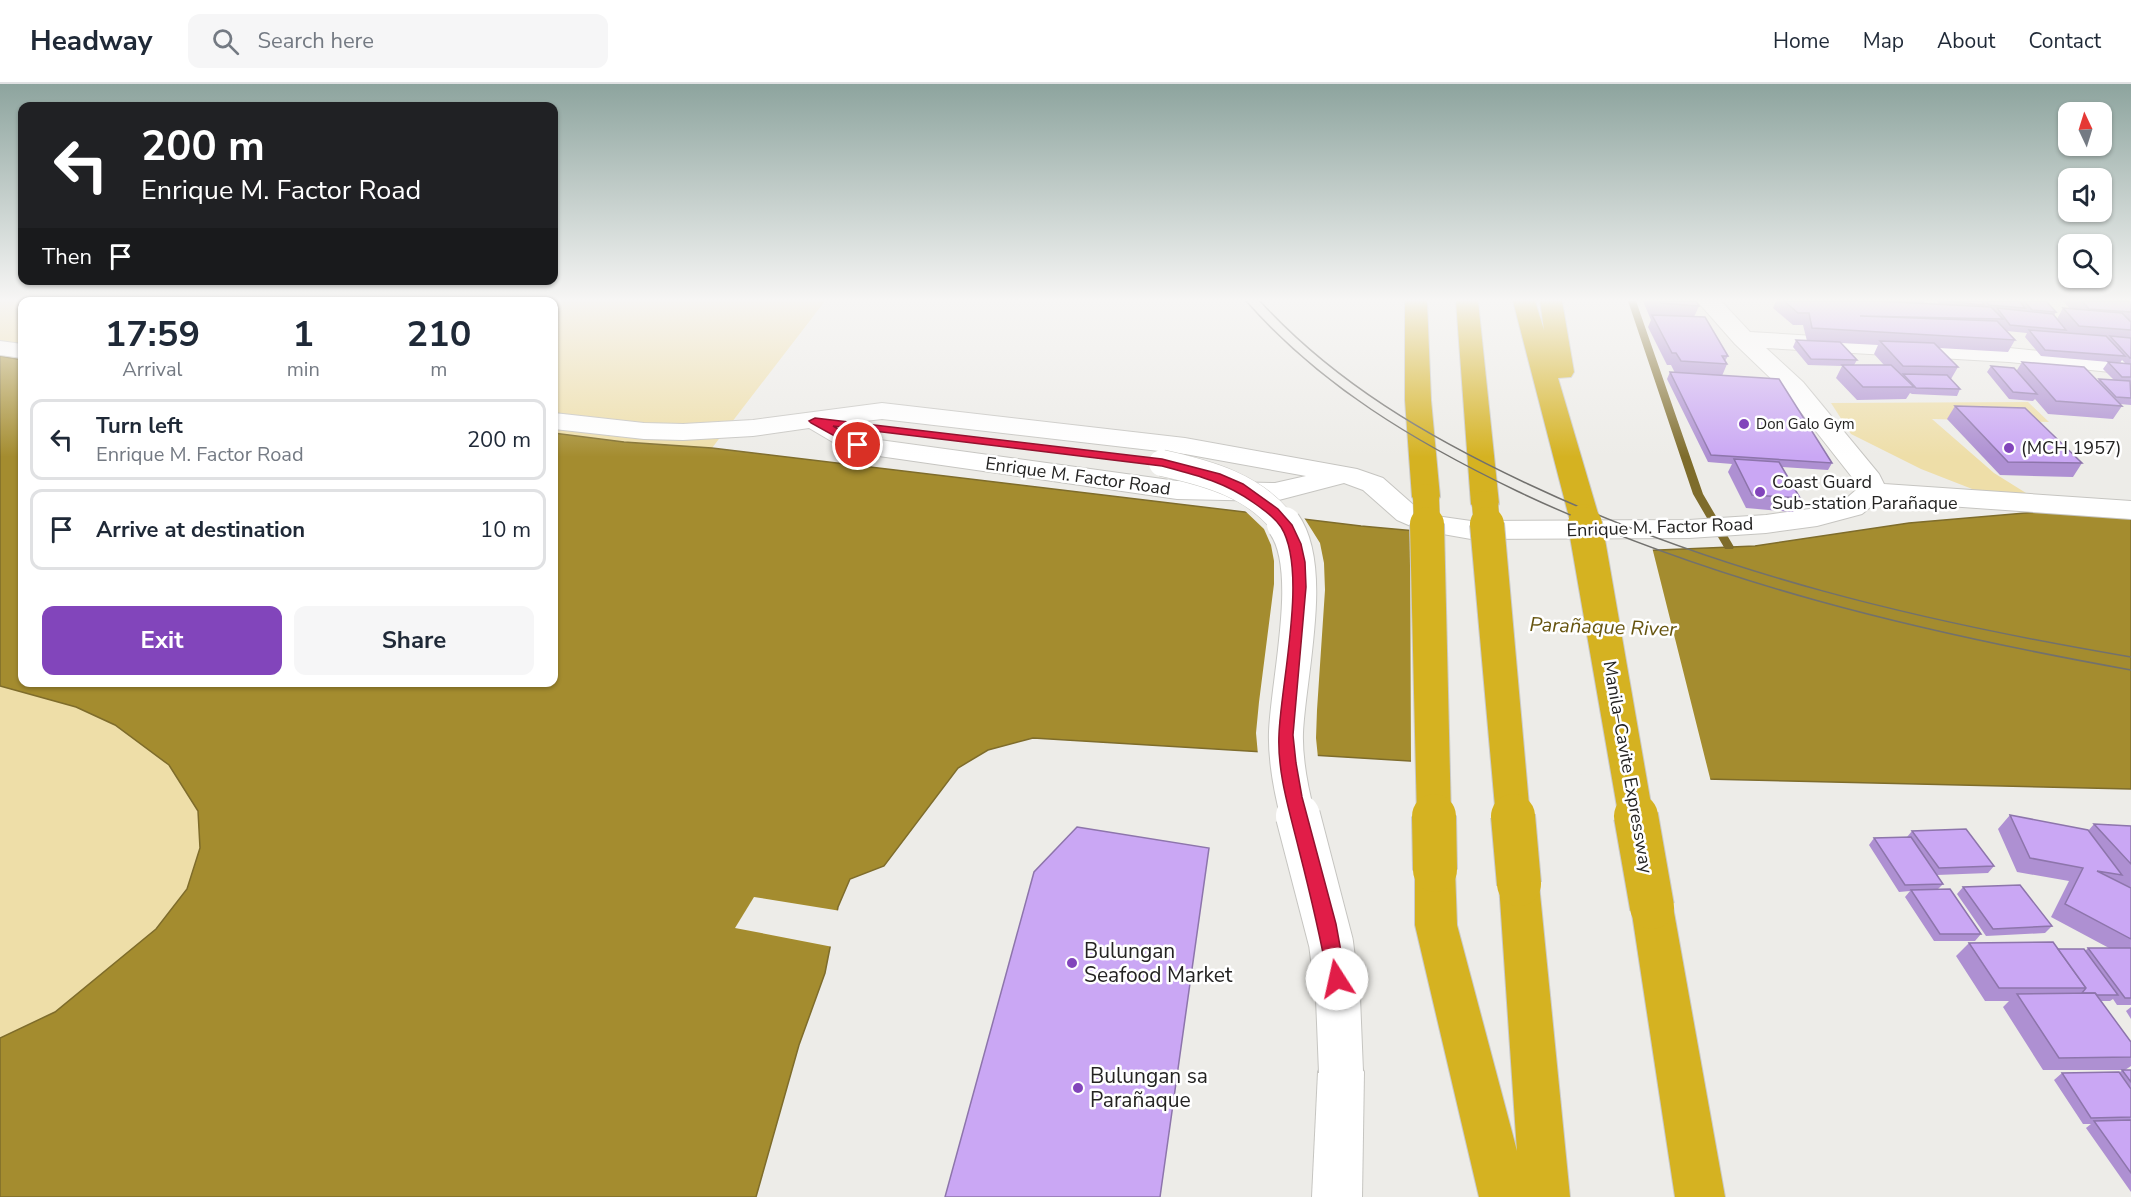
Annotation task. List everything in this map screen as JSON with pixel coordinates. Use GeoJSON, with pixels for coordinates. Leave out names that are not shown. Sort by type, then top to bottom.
{"type":"FeatureCollection","features":[{"type":"Feature","properties":{"kind":"highway"},"geometry":{"type":"LineString","coordinates":[[1417,353],[1418,400],[1426,497],[1436,925],[1504,1197]]}},
{"type":"Feature","properties":{"kind":"highway"},"geometry":{"type":"LineString","coordinates":[[1472,353],[1545,1197]]}},
{"type":"Feature","properties":{"kind":"highway"},"geometry":{"type":"LineString","coordinates":[[1538,353],[1584,517]]}},
{"type":"Feature","properties":{"kind":"highway","name":"Manila–Cavite Expressway"},"geometry":{"type":"LineString","coordinates":[[1559,353],[1584,517],[1700,1197]]}},
{"type":"Feature","properties":{"kind":"street"},"geometry":{"type":"LineString","coordinates":[[1758,353],[1794,387],[1869,480],[1870,492],[2131,510]]}},
{"type":"Feature","properties":{"kind":"street"},"geometry":{"type":"LineString","coordinates":[[1975,353],[2131,367]]}},
{"type":"Feature","properties":{"kind":"street","name":"Enrique M. Factor Road"},"geometry":{"type":"LineString","coordinates":[[558,421],[644,431],[683,432],[753,428],[882,411],[1185,446],[1347,475],[1373,484],[1407,514],[1437,526],[1472,530],[1689,529],[1766,524],[1816,517],[1852,508],[1870,492]]}},
{"type":"Feature","properties":{"kind":"street"},"geometry":{"type":"LineString","coordinates":[[815,421],[1162,463],[1216,476],[1239,487],[1274,512],[1286,525],[1295,544],[1299,562],[1300,587],[1286,735],[1288,763],[1294,797],[1334,960],[1340,997],[1341,1072],[1337,1197]]}},
{"type":"Feature","properties":{"kind":"street","name":"Enrique M. Factor Road"},"geometry":{"type":"LineString","coordinates":[[815,421],[858,445],[1177,490],[1275,492],[1347,475]]}},
{"type":"Feature","properties":{"kind":"shaded area"},"geometry":{"type":"Polygon","coordinates":[[[0,353],[18,353],[18,359],[0,356],[0,353]]]}},
{"type":"Feature","properties":{"kind":"shaded area"},"geometry":{"type":"Polygon","coordinates":[[[558,353],[785,353],[712,448],[624,442],[558,434],[558,353]]]}},
{"type":"Feature","properties":{"kind":"shaded area"},"geometry":{"type":"Polygon","coordinates":[[[2028,402],[2049,422],[1932,419],[1994,473],[2037,500],[1985,494],[1921,469],[1851,434],[1831,403],[2028,402]]]}},
{"type":"Feature","properties":{"kind":"shaded area"},"geometry":{"type":"Polygon","coordinates":[[[0,683],[327,748],[0,1197],[0,683]]]}},
{"type":"Feature","properties":{"kind":"water","name":"Parañaque River"},"geometry":{"type":"Polygon","coordinates":[[[0,356],[18,359],[18,687],[558,687],[558,434],[624,442],[712,448],[1361,526],[1635,551],[1755,546],[1909,523],[2050,511],[2131,517],[2131,789],[1705,779],[1033,738],[988,750],[958,768],[884,866],[850,879],[838,907],[825,973],[799,1045],[756,1197],[0,1197],[0,1038],[55,1012],[156,929],[187,889],[200,848],[198,811],[169,765],[115,725],[76,707],[0,686],[0,356]]]}},
{"type":"Feature","properties":{"kind":"pier"},"geometry":{"type":"Polygon","coordinates":[[[1242,508],[1303,516],[1320,543],[1324,563],[1325,590],[1317,710],[1318,758],[1258,755],[1256,733],[1274,584],[1274,561],[1271,545],[1264,529],[1242,508]]]}},
{"type":"Feature","properties":{"kind":"pier"},"geometry":{"type":"Polygon","coordinates":[[[1410,528],[1635,548],[1652,547],[1711,782],[1411,764],[1410,528]]]}},
{"type":"Feature","properties":{"kind":"pier"},"geometry":{"type":"Polygon","coordinates":[[[754,897],[841,911],[833,947],[735,928],[754,897]]]}},
{"type":"Feature","properties":{"kind":"building"},"geometry":{"type":"Polygon","coordinates":[[[1672,353],[1726,353],[1728,356],[1722,356],[1727,364],[1681,361],[1676,353],[1672,353]]]}},
{"type":"Feature","properties":{"kind":"building"},"geometry":{"type":"Polygon","coordinates":[[[1806,353],[1850,353],[1857,360],[1811,359],[1806,353]]]}},
{"type":"Feature","properties":{"kind":"building"},"geometry":{"type":"Polygon","coordinates":[[[1891,353],[1944,353],[1958,367],[1903,366],[1891,353]]]}},
{"type":"Feature","properties":{"kind":"building"},"geometry":{"type":"Polygon","coordinates":[[[2084,353],[2122,353],[2125,356],[2084,353]]]}},
{"type":"Feature","properties":{"kind":"building"},"geometry":{"type":"Polygon","coordinates":[[[2022,362],[2084,367],[2122,406],[2056,401],[2022,362]]]}},
{"type":"Feature","properties":{"kind":"building"},"geometry":{"type":"Polygon","coordinates":[[[2108,362],[2131,364],[2131,377],[2122,377],[2108,362]]]}},
{"type":"Feature","properties":{"kind":"building"},"geometry":{"type":"Polygon","coordinates":[[[1842,365],[1891,365],[1914,387],[1863,387],[1842,365]]]}},
{"type":"Feature","properties":{"kind":"building"},"geometry":{"type":"Polygon","coordinates":[[[1991,366],[2014,368],[2037,394],[2013,392],[1991,366]]]}},
{"type":"Feature","properties":{"kind":"building","name":"Don Galo Gym"},"geometry":{"type":"Polygon","coordinates":[[[1670,372],[1779,379],[1832,463],[1711,455],[1670,372]]]}},
{"type":"Feature","properties":{"kind":"building"},"geometry":{"type":"Polygon","coordinates":[[[1903,374],[1947,375],[1960,389],[1916,388],[1903,374]]]}},
{"type":"Feature","properties":{"kind":"building"},"geometry":{"type":"Polygon","coordinates":[[[2099,379],[2130,381],[2131,398],[2116,397],[2099,379]]]}},
{"type":"Feature","properties":{"kind":"building"},"geometry":{"type":"Polygon","coordinates":[[[1955,406],[2025,408],[2082,463],[2008,462],[1955,406]]]}},
{"type":"Feature","properties":{"kind":"building"},"geometry":{"type":"Polygon","coordinates":[[[1734,459],[1779,462],[1800,498],[1752,495],[1734,459]]]}},
{"type":"Feature","properties":{"kind":"building"},"geometry":{"type":"Polygon","coordinates":[[[2010,815],[2088,830],[2122,875],[2097,871],[2131,888],[2131,939],[2065,904],[2083,868],[2030,858],[2010,815]]]}},
{"type":"Feature","properties":{"kind":"building"},"geometry":{"type":"Polygon","coordinates":[[[2094,824],[2131,826],[2131,864],[2094,824]]]}},
{"type":"Feature","properties":{"kind":"building","name":"Bulungan sa Parañaque"},"geometry":{"type":"Polygon","coordinates":[[[1077,827],[1209,848],[1160,1197],[945,1197],[1034,872],[1077,827]]]}},
{"type":"Feature","properties":{"kind":"building"},"geometry":{"type":"Polygon","coordinates":[[[1966,829],[1994,866],[1939,868],[1912,831],[1966,829]]]}},
{"type":"Feature","properties":{"kind":"building"},"geometry":{"type":"Polygon","coordinates":[[[1911,837],[1943,884],[1905,885],[1874,838],[1911,837]]]}},
{"type":"Feature","properties":{"kind":"building"},"geometry":{"type":"Polygon","coordinates":[[[2020,885],[2052,926],[1993,929],[1963,887],[2020,885]]]}},
{"type":"Feature","properties":{"kind":"building"},"geometry":{"type":"Polygon","coordinates":[[[1950,889],[1981,934],[1940,934],[1911,890],[1950,889]]]}},
{"type":"Feature","properties":{"kind":"building"},"geometry":{"type":"Polygon","coordinates":[[[2053,942],[2086,988],[1999,988],[1969,943],[2053,942]]]}},
{"type":"Feature","properties":{"kind":"building"},"geometry":{"type":"Polygon","coordinates":[[[2088,948],[2131,948],[2131,998],[2125,998],[2088,948]]]}},
{"type":"Feature","properties":{"kind":"building"},"geometry":{"type":"Polygon","coordinates":[[[2058,949],[2084,949],[2118,995],[2082,993],[2086,988],[2058,949]]]}},
{"type":"Feature","properties":{"kind":"building"},"geometry":{"type":"Polygon","coordinates":[[[2095,993],[2131,1042],[2131,1057],[2059,1058],[2017,994],[2095,993]]]}},
{"type":"Feature","properties":{"kind":"building"},"geometry":{"type":"Polygon","coordinates":[[[2122,1070],[2131,1070],[2131,1082],[2122,1070]]]}},
{"type":"Feature","properties":{"kind":"building"},"geometry":{"type":"Polygon","coordinates":[[[2119,1072],[2131,1089],[2131,1117],[2091,1118],[2062,1073],[2119,1072]]]}},
{"type":"Feature","properties":{"kind":"building"},"geometry":{"type":"Polygon","coordinates":[[[2131,1120],[2131,1173],[2094,1121],[2131,1120]]]}},
{"type":"Feature","properties":{"kind":"waterway"},"geometry":{"type":"LineString","coordinates":[[1650,353],[1698,494],[1729,547]]}},
{"type":"Feature","properties":{"kind":"tram line"},"geometry":{"type":"LineString","coordinates":[[1298,353],[1338,386],[1406,432],[1479,472],[1590,524],[1741,578],[1818,601],[1973,639],[2131,670]]}},
{"type":"Feature","properties":{"kind":"tram line"},"geometry":{"type":"LineString","coordinates":[[1314,353],[1351,383],[1385,406],[1454,447],[1528,484],[1600,516],[1674,544],[1748,569],[1900,611],[1976,628],[2131,657]]}},
{"type":"Feature","properties":{"kind":"place","name":"Don Galo Gym"},"geometry":{"type":"Point","coordinates":[1744,424]}},
{"type":"Feature","properties":{"kind":"place","name":"(MCH 1957)"},"geometry":{"type":"Point","coordinates":[2009,448]}},
{"type":"Feature","properties":{"kind":"place","name":"Coast Guard Sub-station Parañaque"},"geometry":{"type":"Point","coordinates":[1760,492]}},
{"type":"Feature","properties":{"kind":"place","name":"Bulungan Seafood Market"},"geometry":{"type":"Point","coordinates":[1072,963]}},
{"type":"Feature","properties":{"kind":"place","name":"Bulungan sa Parañaque"},"geometry":{"type":"Point","coordinates":[1078,1088]}},
{"type":"Feature","properties":{"kind":"route"},"geometry":{"type":"LineString","coordinates":[[858,445],[815,421],[1162,463],[1192,469],[1216,476],[1239,487],[1274,512],[1286,525],[1295,544],[1299,562],[1300,587],[1286,735],[1288,763],[1294,797],[1327,924],[1337,979]]}}]}
